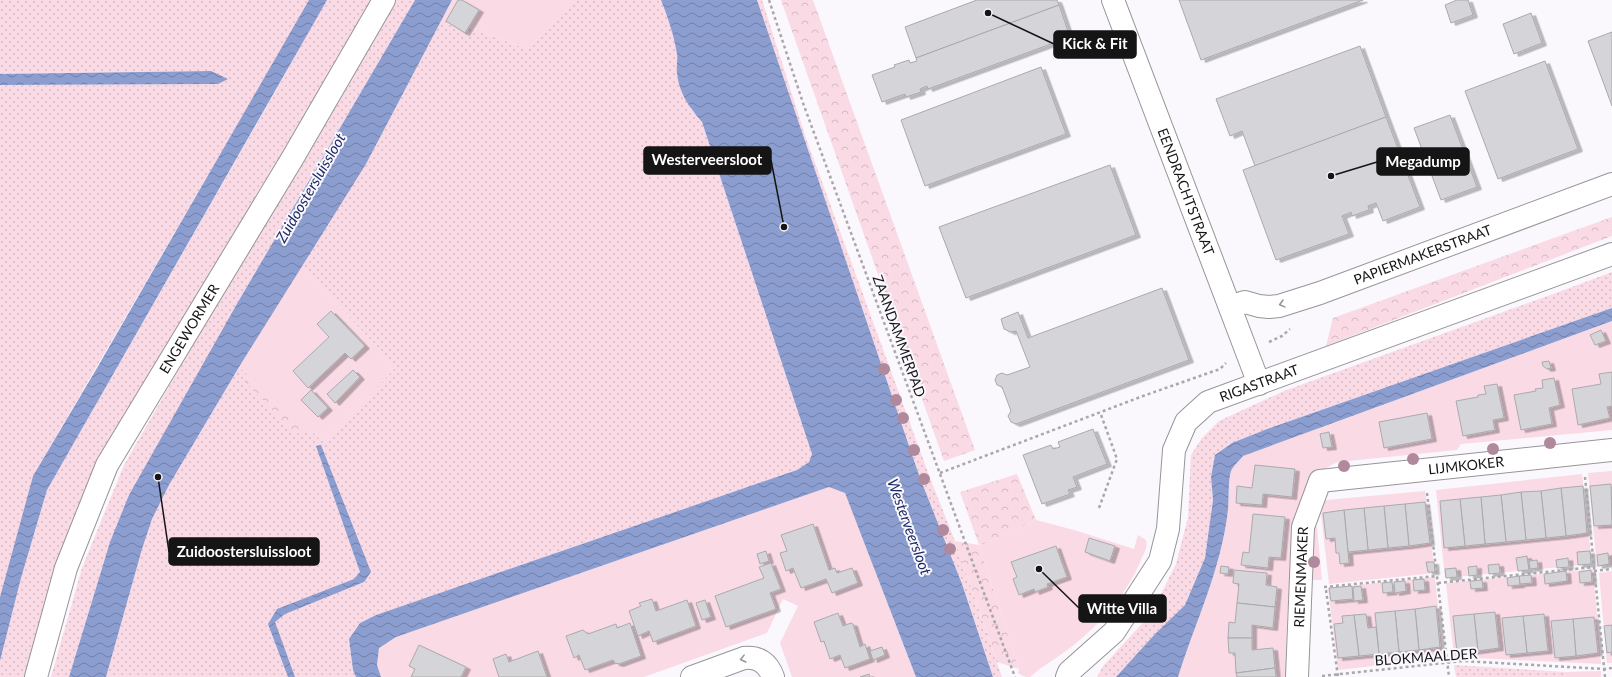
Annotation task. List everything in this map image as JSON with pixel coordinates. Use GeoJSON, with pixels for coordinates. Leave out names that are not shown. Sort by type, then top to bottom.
{"type":"FeatureCollection","features":[{"type":"Feature","properties":{"kind":"street","name":"ENGEWORMER"},"geometry":{"type":"LineString","coordinates":[[36,677],[66,568],[107,465],[292,158],[384,0]]}},
{"type":"Feature","properties":{"kind":"street","name":"EENDRACHTSTRAAT"},"geometry":{"type":"LineString","coordinates":[[1113,0],[1259,384]]}},
{"type":"Feature","properties":{"kind":"street","name":"PAPIERMAKERSTRAAT"},"geometry":{"type":"LineString","coordinates":[[1230,307],[1244,302],[1269,307],[1320,293],[1612,184]]}},
{"type":"Feature","properties":{"kind":"street","name":"RIGASTRAAT"},"geometry":{"type":"LineString","coordinates":[[1067,677],[1069,672],[1114,632],[1160,561],[1168,529],[1174,450],[1186,422],[1208,402],[1612,254]]}},
{"type":"Feature","properties":{"kind":"street","name":"LIJMKOKER"},"geometry":{"type":"LineString","coordinates":[[1320,481],[1612,450]]}},
{"type":"Feature","properties":{"kind":"street","name":"RIEMENMAKER"},"geometry":{"type":"LineString","coordinates":[[1297,677],[1303,527],[1320,481]]}},
{"type":"Feature","properties":{"kind":"street"},"geometry":{"type":"LineString","coordinates":[[692,677],[744,658],[752,657],[765,664],[770,669],[773,677]]}},
{"type":"Feature","properties":{"kind":"path","name":"ZAANDAMMERPAD"},"geometry":{"type":"LineString","coordinates":[[769,0],[803,103],[1015,677]]}},
{"type":"Feature","properties":{"kind":"path"},"geometry":{"type":"LineString","coordinates":[[940,473],[1220,368],[1234,355],[1246,351]]}},
{"type":"Feature","properties":{"kind":"path"},"geometry":{"type":"LineString","coordinates":[[1099,508],[1117,459],[1100,412]]}},
{"type":"Feature","properties":{"kind":"path"},"geometry":{"type":"LineString","coordinates":[[1583,453],[1605,677]]}},
{"type":"Feature","properties":{"kind":"path"},"geometry":{"type":"LineString","coordinates":[[1425,470],[1448,677]]}},
{"type":"Feature","properties":{"kind":"path"},"geometry":{"type":"LineString","coordinates":[[1438,583],[1594,567]]}},
{"type":"Feature","properties":{"kind":"path"},"geometry":{"type":"LineString","coordinates":[[1594,571],[1612,569]]}},
{"type":"Feature","properties":{"kind":"path"},"geometry":{"type":"LineString","coordinates":[[1338,676],[1326,587],[1437,576]]}},
{"type":"Feature","properties":{"kind":"path","name":"BLOKMAALDER"},"geometry":{"type":"LineString","coordinates":[[1314,677],[1338,676],[1463,661],[1604,669],[1612,668]]}},
{"type":"Feature","properties":{"kind":"green space"},"geometry":{"type":"Polygon","coordinates":[[[0,0],[310,0],[33,476],[0,597],[0,85],[218,84],[211,71],[0,74],[0,0]]]}},
{"type":"Feature","properties":{"kind":"green space"},"geometry":{"type":"Polygon","coordinates":[[[326,0],[372,0],[172,346],[101,461],[26,677],[0,677],[0,661],[21,578],[47,490],[279,85],[326,0]]]}},
{"type":"Feature","properties":{"kind":"green space"},"geometry":{"type":"Polygon","coordinates":[[[396,0],[415,0],[238,302],[110,542],[69,677],[51,677],[82,568],[124,465],[224,291],[396,0]]]}},
{"type":"Feature","properties":{"kind":"green space"},"geometry":{"type":"Polygon","coordinates":[[[452,0],[575,0],[527,49],[443,17],[452,0]]]}},
{"type":"Feature","properties":{"kind":"green space"},"geometry":{"type":"Polygon","coordinates":[[[575,0],[661,0],[674,35],[678,57],[677,72],[691,109],[702,122],[812,454],[809,462],[797,470],[376,615],[360,623],[349,639],[353,670],[356,677],[106,677],[142,549],[152,519],[169,485],[239,367],[325,443],[396,367],[301,266],[366,164],[443,17],[527,49],[575,0]]]}},
{"type":"Feature","properties":{"kind":"green space"},"geometry":{"type":"Polygon","coordinates":[[[757,0],[762,0],[806,138],[930,478],[955,541],[1002,677],[993,677],[962,584],[920,478],[757,0]]]}},
{"type":"Feature","properties":{"kind":"green space"},"geometry":{"type":"Polygon","coordinates":[[[781,0],[813,0],[975,450],[944,461],[781,0]]]}},
{"type":"Feature","properties":{"kind":"green space"},"geometry":{"type":"Polygon","coordinates":[[[1612,217],[1612,236],[1326,346],[1333,318],[1612,217]]]}},
{"type":"Feature","properties":{"kind":"green space"},"geometry":{"type":"Polygon","coordinates":[[[301,266],[396,367],[325,443],[239,367],[301,266]]]}},
{"type":"Feature","properties":{"kind":"green space"},"geometry":{"type":"Polygon","coordinates":[[[1612,272],[1612,308],[1267,429],[1232,443],[1215,455],[1211,477],[1213,500],[1205,558],[1185,605],[1155,634],[1116,677],[1097,677],[1103,666],[1151,614],[1176,564],[1188,517],[1191,455],[1202,438],[1219,421],[1284,391],[1612,272]]]}},
{"type":"Feature","properties":{"kind":"green space"},"geometry":{"type":"Polygon","coordinates":[[[1612,321],[1612,430],[1461,444],[1457,450],[1338,462],[1323,469],[1308,483],[1303,494],[1300,507],[1288,608],[1288,677],[1178,677],[1220,553],[1228,510],[1231,471],[1243,456],[1612,321]]]}},
{"type":"Feature","properties":{"kind":"green space"},"geometry":{"type":"Polygon","coordinates":[[[258,342],[328,428],[295,434],[244,380],[258,342]]]}},
{"type":"Feature","properties":{"kind":"green space"},"geometry":{"type":"Polygon","coordinates":[[[1612,471],[1612,565],[1597,567],[1588,473],[1612,471]]]}},
{"type":"Feature","properties":{"kind":"green space"},"geometry":{"type":"Polygon","coordinates":[[[1017,474],[1036,520],[979,546],[1019,669],[997,662],[955,541],[979,545],[960,492],[1017,474]]]}},
{"type":"Feature","properties":{"kind":"green space"},"geometry":{"type":"Polygon","coordinates":[[[1582,474],[1592,564],[1445,578],[1436,490],[1582,474]]]}},
{"type":"Feature","properties":{"kind":"green space"},"geometry":{"type":"Polygon","coordinates":[[[829,487],[845,493],[916,677],[792,677],[780,643],[798,606],[783,599],[767,633],[644,677],[381,677],[377,665],[379,648],[396,637],[829,487]]]}},
{"type":"Feature","properties":{"kind":"green space"},"geometry":{"type":"Polygon","coordinates":[[[1425,491],[1435,573],[1329,584],[1320,506],[1326,500],[1425,491]]]}},
{"type":"Feature","properties":{"kind":"green space"},"geometry":{"type":"Polygon","coordinates":[[[1036,520],[1134,549],[1138,535],[1146,540],[1146,545],[1133,577],[1112,608],[1100,622],[1072,647],[1029,677],[1018,673],[1019,669],[979,546],[1036,520]]]}},
{"type":"Feature","properties":{"kind":"green space"},"geometry":{"type":"Polygon","coordinates":[[[1313,527],[1317,527],[1322,580],[1307,580],[1313,527]]]}},
{"type":"Feature","properties":{"kind":"green space"},"geometry":{"type":"Polygon","coordinates":[[[1593,569],[1601,664],[1454,657],[1446,583],[1593,569]]]}},
{"type":"Feature","properties":{"kind":"green space"},"geometry":{"type":"Polygon","coordinates":[[[1612,571],[1612,663],[1607,663],[1599,573],[1612,571]]]}},
{"type":"Feature","properties":{"kind":"green space"},"geometry":{"type":"Polygon","coordinates":[[[1435,577],[1443,658],[1338,670],[1328,588],[1435,577]]]}},
{"type":"Feature","properties":{"kind":"green space"},"geometry":{"type":"Polygon","coordinates":[[[1454,665],[1566,672],[1564,677],[1456,677],[1454,665]]]}},
{"type":"Feature","properties":{"kind":"green space"},"geometry":{"type":"Polygon","coordinates":[[[1601,671],[1601,677],[1564,677],[1566,672],[1601,671]]]}},
{"type":"Feature","properties":{"kind":"water"},"geometry":{"type":"Polygon","coordinates":[[[309,0],[327,0],[47,490],[21,578],[0,661],[0,597],[33,476],[309,0]]]}},
{"type":"Feature","properties":{"kind":"water"},"geometry":{"type":"Polygon","coordinates":[[[415,0],[452,0],[366,164],[239,367],[169,485],[152,519],[142,549],[106,677],[69,677],[110,542],[129,495],[238,302],[415,0]]]}},
{"type":"Feature","properties":{"kind":"water"},"geometry":{"type":"Polygon","coordinates":[[[661,0],[757,0],[920,478],[962,584],[993,677],[916,677],[845,493],[829,487],[396,637],[379,648],[377,665],[381,677],[356,677],[353,670],[349,639],[360,623],[376,615],[797,470],[809,462],[812,454],[702,122],[689,105],[680,87],[677,71],[676,47],[661,0]]]}},
{"type":"Feature","properties":{"kind":"water"},"geometry":{"type":"Polygon","coordinates":[[[211,71],[228,79],[218,84],[0,85],[0,74],[211,71]]]}},
{"type":"Feature","properties":{"kind":"water"},"geometry":{"type":"Polygon","coordinates":[[[1612,308],[1612,321],[1243,456],[1231,471],[1228,510],[1220,553],[1178,677],[1116,677],[1155,634],[1185,605],[1205,558],[1213,500],[1211,477],[1215,455],[1232,443],[1267,429],[1612,308]]]}},
{"type":"Feature","properties":{"kind":"water"},"geometry":{"type":"Polygon","coordinates":[[[321,445],[371,572],[364,582],[285,614],[275,622],[295,677],[288,677],[268,624],[277,609],[354,579],[360,572],[316,446],[321,445]]]}},
{"type":"Feature","properties":{"kind":"building"},"geometry":{"type":"Polygon","coordinates":[[[458,0],[462,0],[479,10],[465,33],[446,21],[458,0]]]}},
{"type":"Feature","properties":{"kind":"building"},"geometry":{"type":"Polygon","coordinates":[[[977,0],[1057,0],[1059,5],[916,58],[905,27],[977,0]]]}},
{"type":"Feature","properties":{"kind":"building"},"geometry":{"type":"Polygon","coordinates":[[[1179,0],[1363,0],[1201,60],[1179,0]]]}},
{"type":"Feature","properties":{"kind":"building"},"geometry":{"type":"Polygon","coordinates":[[[1457,0],[1468,0],[1473,15],[1451,23],[1445,5],[1457,0]]]}},
{"type":"Feature","properties":{"kind":"building"},"geometry":{"type":"Polygon","coordinates":[[[1059,5],[1070,37],[928,89],[927,86],[920,89],[921,92],[906,97],[905,94],[882,102],[872,75],[895,67],[894,65],[909,60],[910,63],[917,61],[916,58],[1059,5]]]}},
{"type":"Feature","properties":{"kind":"building"},"geometry":{"type":"Polygon","coordinates":[[[1531,13],[1542,43],[1514,54],[1503,24],[1531,13]]]}},
{"type":"Feature","properties":{"kind":"building"},"geometry":{"type":"Polygon","coordinates":[[[1612,32],[1612,106],[1588,41],[1612,32]]]}},
{"type":"Feature","properties":{"kind":"building"},"geometry":{"type":"Polygon","coordinates":[[[1360,46],[1386,117],[1255,166],[1242,131],[1230,136],[1216,99],[1360,46]]]}},
{"type":"Feature","properties":{"kind":"building"},"geometry":{"type":"Polygon","coordinates":[[[1545,61],[1578,149],[1498,179],[1465,91],[1545,61]]]}},
{"type":"Feature","properties":{"kind":"building"},"geometry":{"type":"Polygon","coordinates":[[[1041,67],[1066,134],[925,186],[901,120],[1041,67]]]}},
{"type":"Feature","properties":{"kind":"building"},"geometry":{"type":"Polygon","coordinates":[[[1450,115],[1477,187],[1441,200],[1414,128],[1450,115]]]}},
{"type":"Feature","properties":{"kind":"building"},"geometry":{"type":"Polygon","coordinates":[[[1386,117],[1420,207],[1383,221],[1376,203],[1368,206],[1369,210],[1352,216],[1351,212],[1342,216],[1349,234],[1276,260],[1243,170],[1386,117]]]}},
{"type":"Feature","properties":{"kind":"building"},"geometry":{"type":"Polygon","coordinates":[[[1110,165],[1136,235],[966,298],[939,227],[1110,165]]]}},
{"type":"Feature","properties":{"kind":"building"},"geometry":{"type":"Polygon","coordinates":[[[1162,288],[1189,360],[1016,424],[1011,422],[1008,416],[1011,411],[1002,387],[997,385],[995,380],[997,375],[1002,373],[1007,375],[1030,367],[1016,331],[1011,332],[1004,329],[1001,319],[1018,312],[1028,338],[1162,288]]]}},
{"type":"Feature","properties":{"kind":"building"},"geometry":{"type":"Polygon","coordinates":[[[331,311],[365,346],[351,359],[345,353],[308,388],[293,371],[329,337],[317,324],[331,311]]]}},
{"type":"Feature","properties":{"kind":"building"},"geometry":{"type":"Polygon","coordinates":[[[1601,330],[1606,341],[1595,345],[1590,335],[1601,330]]]}},
{"type":"Feature","properties":{"kind":"building"},"geometry":{"type":"Polygon","coordinates":[[[1549,361],[1551,368],[1547,369],[1543,366],[1542,362],[1549,361]]]}},
{"type":"Feature","properties":{"kind":"building"},"geometry":{"type":"Polygon","coordinates":[[[353,370],[360,377],[335,403],[327,394],[353,370]]]}},
{"type":"Feature","properties":{"kind":"building"},"geometry":{"type":"Polygon","coordinates":[[[1612,372],[1612,406],[1607,407],[1610,418],[1578,425],[1572,389],[1601,384],[1599,374],[1612,372]]]}},
{"type":"Feature","properties":{"kind":"building"},"geometry":{"type":"Polygon","coordinates":[[[1554,378],[1560,405],[1549,408],[1552,424],[1521,430],[1514,395],[1536,391],[1535,389],[1543,388],[1542,380],[1554,378]]]}},
{"type":"Feature","properties":{"kind":"building"},"geometry":{"type":"Polygon","coordinates":[[[1497,384],[1504,418],[1493,420],[1495,430],[1463,436],[1456,401],[1486,394],[1484,386],[1497,384]]]}},
{"type":"Feature","properties":{"kind":"building"},"geometry":{"type":"Polygon","coordinates":[[[311,390],[328,408],[318,417],[301,400],[311,390]]]}},
{"type":"Feature","properties":{"kind":"building"},"geometry":{"type":"Polygon","coordinates":[[[1427,413],[1432,439],[1384,448],[1379,422],[1427,413]]]}},
{"type":"Feature","properties":{"kind":"building"},"geometry":{"type":"Polygon","coordinates":[[[1093,429],[1107,464],[1073,477],[1077,487],[1068,490],[1070,494],[1042,504],[1023,455],[1051,445],[1053,449],[1060,447],[1058,442],[1093,429]]]}},
{"type":"Feature","properties":{"kind":"building"},"geometry":{"type":"Polygon","coordinates":[[[1329,432],[1332,447],[1323,448],[1320,434],[1329,432]]]}},
{"type":"Feature","properties":{"kind":"building"},"geometry":{"type":"Polygon","coordinates":[[[1255,465],[1295,469],[1292,497],[1263,494],[1262,505],[1236,503],[1237,486],[1252,488],[1255,465]]]}},
{"type":"Feature","properties":{"kind":"building"},"geometry":{"type":"Polygon","coordinates":[[[1611,484],[1612,525],[1594,526],[1590,486],[1611,484]]]}},
{"type":"Feature","properties":{"kind":"building"},"geometry":{"type":"Polygon","coordinates":[[[1583,486],[1587,533],[1566,536],[1561,488],[1583,486]]]}},
{"type":"Feature","properties":{"kind":"building"},"geometry":{"type":"Polygon","coordinates":[[[1561,488],[1566,536],[1546,538],[1541,491],[1561,488]]]}},
{"type":"Feature","properties":{"kind":"building"},"geometry":{"type":"Polygon","coordinates":[[[1541,491],[1546,538],[1526,540],[1521,492],[1541,491]]]}},
{"type":"Feature","properties":{"kind":"building"},"geometry":{"type":"Polygon","coordinates":[[[1521,492],[1526,540],[1506,542],[1501,495],[1521,492]]]}},
{"type":"Feature","properties":{"kind":"building"},"geometry":{"type":"Polygon","coordinates":[[[1501,495],[1506,542],[1485,544],[1481,497],[1501,495]]]}},
{"type":"Feature","properties":{"kind":"building"},"geometry":{"type":"Polygon","coordinates":[[[1481,497],[1485,544],[1465,546],[1460,499],[1481,497]]]}},
{"type":"Feature","properties":{"kind":"building"},"geometry":{"type":"Polygon","coordinates":[[[1460,499],[1465,546],[1444,548],[1440,501],[1460,499]]]}},
{"type":"Feature","properties":{"kind":"building"},"geometry":{"type":"Polygon","coordinates":[[[1425,502],[1430,543],[1409,546],[1405,504],[1425,502]]]}},
{"type":"Feature","properties":{"kind":"building"},"geometry":{"type":"Polygon","coordinates":[[[1405,504],[1409,546],[1388,548],[1384,506],[1405,504]]]}},
{"type":"Feature","properties":{"kind":"building"},"geometry":{"type":"Polygon","coordinates":[[[1384,506],[1388,548],[1368,550],[1364,508],[1384,506]]]}},
{"type":"Feature","properties":{"kind":"building"},"geometry":{"type":"Polygon","coordinates":[[[1364,508],[1368,550],[1348,552],[1344,510],[1364,508]]]}},
{"type":"Feature","properties":{"kind":"building"},"geometry":{"type":"Polygon","coordinates":[[[1344,510],[1349,563],[1340,564],[1339,553],[1336,553],[1335,538],[1326,539],[1323,513],[1344,510]]]}},
{"type":"Feature","properties":{"kind":"building"},"geometry":{"type":"Polygon","coordinates":[[[1253,514],[1285,517],[1281,558],[1269,557],[1268,568],[1241,565],[1243,552],[1249,553],[1253,514]]]}},
{"type":"Feature","properties":{"kind":"building"},"geometry":{"type":"Polygon","coordinates":[[[813,524],[829,570],[835,568],[837,573],[852,568],[858,583],[832,593],[826,579],[801,588],[793,568],[786,571],[780,553],[787,551],[781,535],[813,524]]]}},
{"type":"Feature","properties":{"kind":"building"},"geometry":{"type":"Polygon","coordinates":[[[1089,538],[1115,546],[1110,561],[1085,552],[1089,538]]]}},
{"type":"Feature","properties":{"kind":"building"},"geometry":{"type":"Polygon","coordinates":[[[1056,546],[1067,577],[1047,584],[1048,587],[1035,592],[1034,589],[1019,595],[1013,579],[1017,577],[1011,562],[1056,546]]]}},
{"type":"Feature","properties":{"kind":"building"},"geometry":{"type":"Polygon","coordinates":[[[766,551],[769,561],[760,564],[757,554],[766,551]]]}},
{"type":"Feature","properties":{"kind":"building"},"geometry":{"type":"Polygon","coordinates":[[[1590,551],[1591,564],[1578,565],[1577,552],[1590,551]]]}},
{"type":"Feature","properties":{"kind":"building"},"geometry":{"type":"Polygon","coordinates":[[[1608,553],[1609,564],[1598,566],[1597,555],[1608,553]]]}},
{"type":"Feature","properties":{"kind":"building"},"geometry":{"type":"Polygon","coordinates":[[[1527,556],[1529,570],[1518,571],[1516,558],[1527,556]]]}},
{"type":"Feature","properties":{"kind":"building"},"geometry":{"type":"Polygon","coordinates":[[[1568,558],[1569,567],[1557,568],[1556,560],[1568,558]]]}},
{"type":"Feature","properties":{"kind":"building"},"geometry":{"type":"Polygon","coordinates":[[[1537,560],[1538,568],[1530,569],[1529,561],[1537,560]]]}},
{"type":"Feature","properties":{"kind":"building"},"geometry":{"type":"Polygon","coordinates":[[[1426,562],[1434,562],[1435,572],[1428,572],[1426,562]]]}},
{"type":"Feature","properties":{"kind":"building"},"geometry":{"type":"Polygon","coordinates":[[[771,563],[781,589],[770,593],[776,609],[726,627],[715,596],[764,578],[759,567],[771,563]]]}},
{"type":"Feature","properties":{"kind":"building"},"geometry":{"type":"Polygon","coordinates":[[[1499,564],[1500,573],[1489,574],[1488,565],[1499,564]]]}},
{"type":"Feature","properties":{"kind":"building"},"geometry":{"type":"Polygon","coordinates":[[[1221,566],[1229,567],[1228,574],[1220,573],[1221,566]]]}},
{"type":"Feature","properties":{"kind":"building"},"geometry":{"type":"Polygon","coordinates":[[[1477,566],[1477,575],[1469,576],[1468,567],[1477,566]]]}},
{"type":"Feature","properties":{"kind":"building"},"geometry":{"type":"Polygon","coordinates":[[[1456,568],[1457,577],[1446,578],[1445,569],[1456,568]]]}},
{"type":"Feature","properties":{"kind":"building"},"geometry":{"type":"Polygon","coordinates":[[[1234,570],[1267,573],[1266,585],[1277,587],[1275,607],[1237,603],[1239,584],[1233,583],[1234,570]]]}},
{"type":"Feature","properties":{"kind":"building"},"geometry":{"type":"Polygon","coordinates":[[[1591,570],[1592,582],[1580,583],[1579,572],[1591,570]]]}},
{"type":"Feature","properties":{"kind":"building"},"geometry":{"type":"Polygon","coordinates":[[[1566,571],[1567,581],[1545,584],[1544,574],[1566,571]]]}},
{"type":"Feature","properties":{"kind":"building"},"geometry":{"type":"Polygon","coordinates":[[[1531,575],[1532,583],[1520,584],[1519,576],[1531,575]]]}},
{"type":"Feature","properties":{"kind":"building"},"geometry":{"type":"Polygon","coordinates":[[[1519,576],[1520,585],[1508,586],[1507,578],[1519,576]]]}},
{"type":"Feature","properties":{"kind":"building"},"geometry":{"type":"Polygon","coordinates":[[[1424,579],[1425,590],[1414,591],[1413,580],[1424,579]]]}},
{"type":"Feature","properties":{"kind":"building"},"geometry":{"type":"Polygon","coordinates":[[[1482,580],[1483,588],[1471,589],[1470,581],[1482,580]]]}},
{"type":"Feature","properties":{"kind":"building"},"geometry":{"type":"Polygon","coordinates":[[[1405,581],[1406,591],[1395,593],[1394,582],[1405,581]]]}},
{"type":"Feature","properties":{"kind":"building"},"geometry":{"type":"Polygon","coordinates":[[[1392,582],[1393,592],[1383,593],[1382,583],[1392,582]]]}},
{"type":"Feature","properties":{"kind":"building"},"geometry":{"type":"Polygon","coordinates":[[[1352,586],[1353,599],[1331,601],[1329,588],[1352,586]]]}},
{"type":"Feature","properties":{"kind":"building"},"geometry":{"type":"Polygon","coordinates":[[[1361,586],[1363,600],[1354,601],[1353,587],[1361,586]]]}},
{"type":"Feature","properties":{"kind":"building"},"geometry":{"type":"Polygon","coordinates":[[[652,599],[656,611],[687,600],[696,626],[653,642],[649,631],[638,636],[629,611],[641,606],[639,603],[652,599]]]}},
{"type":"Feature","properties":{"kind":"building"},"geometry":{"type":"Polygon","coordinates":[[[705,600],[711,617],[702,620],[696,603],[705,600]]]}},
{"type":"Feature","properties":{"kind":"building"},"geometry":{"type":"Polygon","coordinates":[[[1237,603],[1275,607],[1273,628],[1252,625],[1252,638],[1228,638],[1229,622],[1235,623],[1237,603]]]}},
{"type":"Feature","properties":{"kind":"building"},"geometry":{"type":"Polygon","coordinates":[[[1436,606],[1440,647],[1419,650],[1415,609],[1436,606]]]}},
{"type":"Feature","properties":{"kind":"building"},"geometry":{"type":"Polygon","coordinates":[[[1415,609],[1419,650],[1399,652],[1395,611],[1415,609]]]}},
{"type":"Feature","properties":{"kind":"building"},"geometry":{"type":"Polygon","coordinates":[[[1395,611],[1399,652],[1379,654],[1375,613],[1395,611]]]}},
{"type":"Feature","properties":{"kind":"building"},"geometry":{"type":"Polygon","coordinates":[[[1495,612],[1499,648],[1478,651],[1474,614],[1495,612]]]}},
{"type":"Feature","properties":{"kind":"building"},"geometry":{"type":"Polygon","coordinates":[[[838,613],[843,626],[851,623],[853,624],[860,647],[865,644],[870,659],[845,668],[840,655],[830,659],[824,641],[821,642],[814,622],[838,613]]]}},
{"type":"Feature","properties":{"kind":"building"},"geometry":{"type":"Polygon","coordinates":[[[1366,614],[1368,628],[1376,627],[1379,654],[1359,656],[1354,615],[1366,614]]]}},
{"type":"Feature","properties":{"kind":"building"},"geometry":{"type":"Polygon","coordinates":[[[1474,614],[1478,651],[1457,653],[1453,616],[1474,614]]]}},
{"type":"Feature","properties":{"kind":"building"},"geometry":{"type":"Polygon","coordinates":[[[1544,614],[1548,651],[1527,653],[1523,616],[1544,614]]]}},
{"type":"Feature","properties":{"kind":"building"},"geometry":{"type":"Polygon","coordinates":[[[1354,615],[1359,656],[1338,658],[1334,624],[1343,623],[1342,616],[1354,615]]]}},
{"type":"Feature","properties":{"kind":"building"},"geometry":{"type":"Polygon","coordinates":[[[1523,616],[1527,653],[1506,655],[1502,618],[1523,616]]]}},
{"type":"Feature","properties":{"kind":"building"},"geometry":{"type":"Polygon","coordinates":[[[1594,617],[1598,653],[1576,656],[1573,619],[1594,617]]]}},
{"type":"Feature","properties":{"kind":"building"},"geometry":{"type":"Polygon","coordinates":[[[1573,619],[1576,656],[1555,658],[1551,621],[1573,619]]]}},
{"type":"Feature","properties":{"kind":"building"},"geometry":{"type":"Polygon","coordinates":[[[630,623],[641,656],[619,664],[615,663],[613,660],[585,670],[579,655],[574,658],[566,636],[583,630],[588,634],[616,624],[617,628],[630,623]]]}},
{"type":"Feature","properties":{"kind":"building"},"geometry":{"type":"Polygon","coordinates":[[[1612,625],[1612,652],[1607,653],[1604,626],[1612,625]]]}},
{"type":"Feature","properties":{"kind":"building"},"geometry":{"type":"Polygon","coordinates":[[[1228,638],[1252,638],[1252,650],[1273,648],[1275,668],[1236,673],[1235,653],[1229,653],[1228,638]]]}},
{"type":"Feature","properties":{"kind":"building"},"geometry":{"type":"Polygon","coordinates":[[[419,645],[466,667],[461,677],[411,677],[415,669],[409,666],[419,645]]]}},
{"type":"Feature","properties":{"kind":"building"},"geometry":{"type":"Polygon","coordinates":[[[882,647],[885,655],[873,660],[870,651],[882,647]]]}},
{"type":"Feature","properties":{"kind":"building"},"geometry":{"type":"Polygon","coordinates":[[[538,651],[547,677],[499,677],[493,659],[506,654],[509,662],[538,651]]]}},
{"type":"Feature","properties":{"kind":"building"},"geometry":{"type":"Polygon","coordinates":[[[1275,668],[1276,677],[1237,677],[1236,673],[1275,668]]]}},
{"type":"Feature","properties":{"kind":"building"},"geometry":{"type":"Polygon","coordinates":[[[869,674],[870,677],[860,677],[869,674]]]}},
{"type":"Feature","properties":{"kind":"place","name":"Kick & Fit"},"geometry":{"type":"Point","coordinates":[988,13]}},
{"type":"Feature","properties":{"kind":"place","name":"Megadump"},"geometry":{"type":"Point","coordinates":[1331,176]}},
{"type":"Feature","properties":{"kind":"place","name":"Westerveersloot"},"geometry":{"type":"Point","coordinates":[784,227]}},
{"type":"Feature","properties":{"kind":"place","name":"Zuidoostersluissloot"},"geometry":{"type":"Point","coordinates":[158,477]}},
{"type":"Feature","properties":{"kind":"place","name":"Witte Villa"},"geometry":{"type":"Point","coordinates":[1039,569]}}]}
